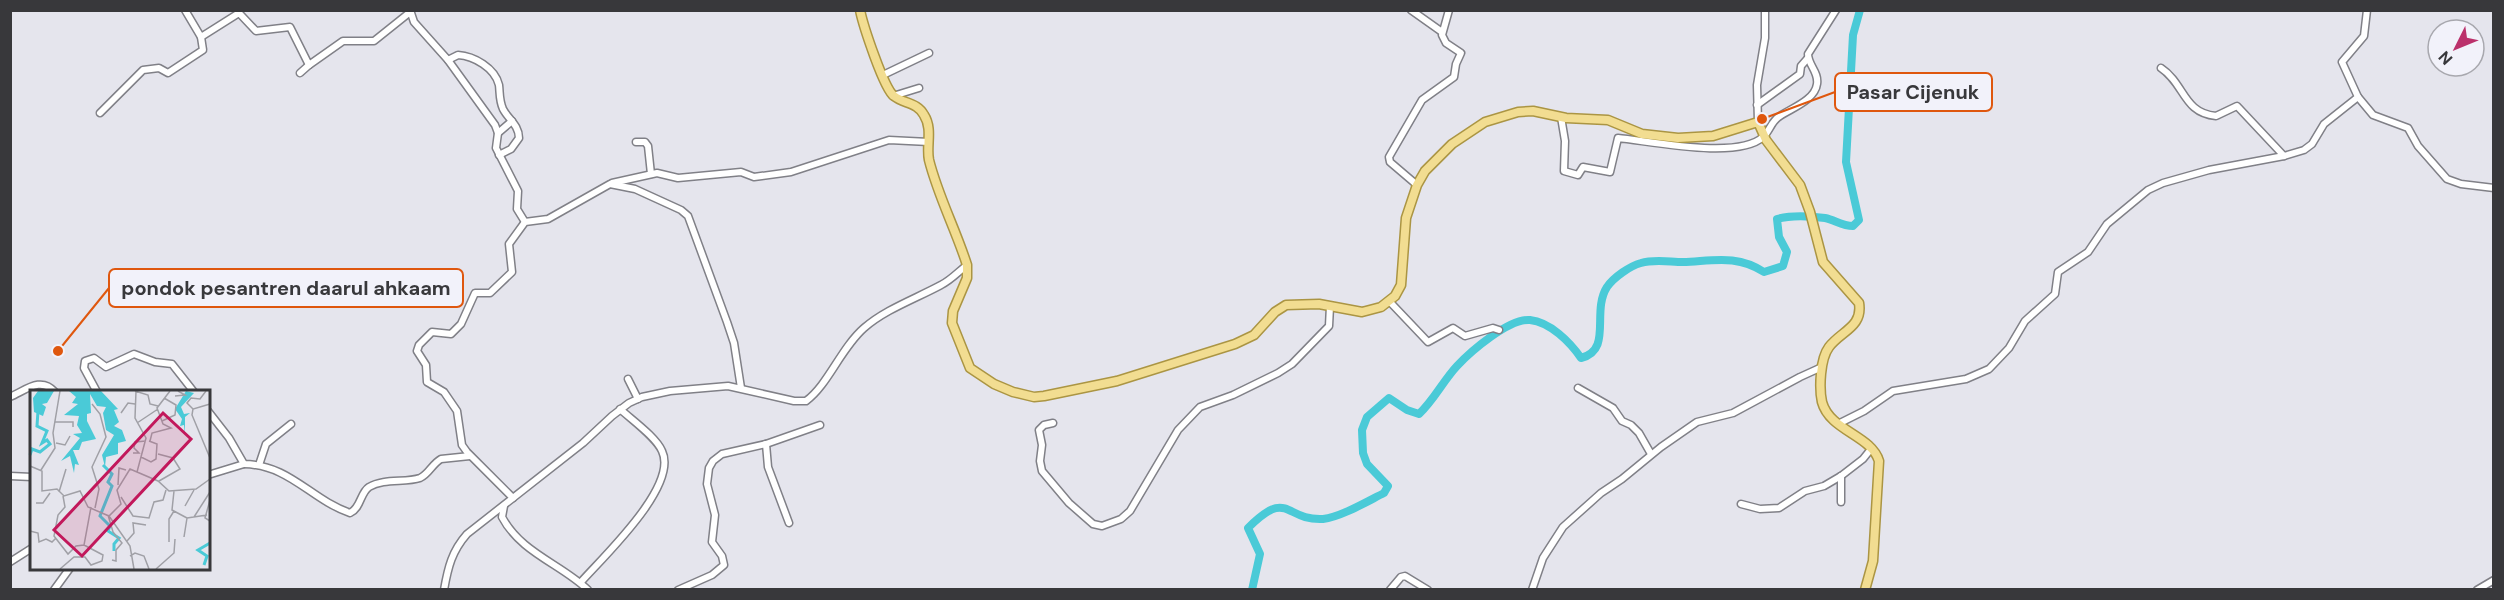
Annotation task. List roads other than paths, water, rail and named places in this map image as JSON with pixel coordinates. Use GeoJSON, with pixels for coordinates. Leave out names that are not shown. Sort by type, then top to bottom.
{"type":"FeatureCollection","features":[{"type":"Feature","properties":{"kind":"main road"},"geometry":{"type":"LineString","coordinates":[[860,10],[883,75],[893,96],[914,104],[923,113],[927,122],[929,161],[967,265],[966,283],[953,311],[952,323],[969,368],[994,384],[1034,397],[1117,381],[1235,344],[1254,335],[1275,312],[1286,305],[1330,306],[1362,312],[1377,310],[1390,302],[1401,285],[1406,218],[1417,185],[1425,171],[1452,144],[1485,122],[1526,111],[1562,123],[1608,120],[1642,134],[1678,138],[1721,135],[1758,122],[1764,137],[1795,176],[1810,212],[1823,262],[1857,298],[1860,308],[1859,318],[1854,325],[1834,341],[1827,351],[1820,381],[1823,404],[1827,413],[1871,449],[1877,455],[1880,466],[1873,561],[1864,590]]}},
{"type":"Feature","properties":{"kind":"street"},"geometry":{"type":"LineString","coordinates":[[100,114],[143,70],[159,68],[168,73],[201,52],[203,48],[201,37],[185,10]]}},
{"type":"Feature","properties":{"kind":"street"},"geometry":{"type":"LineString","coordinates":[[1411,10],[1442,32]]}},
{"type":"Feature","properties":{"kind":"street"},"geometry":{"type":"LineString","coordinates":[[1417,185],[1390,162],[1389,157],[1422,100],[1454,76],[1461,53],[1444,41],[1442,32],[1449,10]]}},
{"type":"Feature","properties":{"kind":"street"},"geometry":{"type":"LineString","coordinates":[[1758,122],[1757,85],[1766,38],[1765,10]]}},
{"type":"Feature","properties":{"kind":"street"},"geometry":{"type":"LineString","coordinates":[[1757,105],[1800,74],[1801,66],[1808,57],[1809,50],[1836,10]]}},
{"type":"Feature","properties":{"kind":"street"},"geometry":{"type":"LineString","coordinates":[[2367,10],[2364,36],[2342,62],[2358,97],[2373,115],[2408,128],[2418,146],[2447,178],[2461,184],[2493,188]]}},
{"type":"Feature","properties":{"kind":"street"},"geometry":{"type":"LineString","coordinates":[[300,73],[343,41],[374,41],[409,12],[425,36],[448,60],[495,126],[498,134]]}},
{"type":"Feature","properties":{"kind":"street"},"geometry":{"type":"LineString","coordinates":[[201,37],[239,13],[256,31],[290,27],[309,65]]}},
{"type":"Feature","properties":{"kind":"street"},"geometry":{"type":"LineString","coordinates":[[883,75],[929,53]]}},
{"type":"Feature","properties":{"kind":"street"},"geometry":{"type":"LineString","coordinates":[[448,60],[458,55],[481,63],[498,81],[504,111],[517,128],[519,138],[511,150],[499,155]]}},
{"type":"Feature","properties":{"kind":"street"},"geometry":{"type":"LineString","coordinates":[[1562,123],[1565,141],[1564,171],[1578,175],[1583,167],[1610,172],[1618,138],[1660,145],[1723,147],[1747,145],[1764,137],[1774,119],[1799,106],[1817,87],[1817,75],[1808,57]]}},
{"type":"Feature","properties":{"kind":"street"},"geometry":{"type":"LineString","coordinates":[[2162,68],[2172,77],[2193,108],[2216,116],[2237,106],[2284,156]]}},
{"type":"Feature","properties":{"kind":"street"},"geometry":{"type":"LineString","coordinates":[[893,96],[919,88]]}},
{"type":"Feature","properties":{"kind":"street"},"geometry":{"type":"LineString","coordinates":[[1838,424],[1864,411],[1893,391],[1966,379],[1995,364],[2010,348],[2025,321],[2055,294],[2058,272],[2088,252],[2107,224],[2148,190],[2163,183],[2209,170],[2284,156],[2308,147],[2324,124],[2358,97]]}},
{"type":"Feature","properties":{"kind":"street"},"geometry":{"type":"LineString","coordinates":[[512,121],[498,134],[495,146],[518,191],[517,209],[525,222]]}},
{"type":"Feature","properties":{"kind":"street"},"geometry":{"type":"LineString","coordinates":[[513,498],[470,456],[462,445],[457,411],[441,390],[427,382],[426,366],[417,351],[419,345],[432,332],[451,334],[461,324],[476,293],[490,293],[513,271],[509,244],[525,222],[548,219],[610,184],[651,174],[664,173],[678,178],[741,172],[754,177],[791,172],[882,141],[929,142]]}},
{"type":"Feature","properties":{"kind":"street"},"geometry":{"type":"LineString","coordinates":[[636,142],[645,142],[648,146],[651,174]]}},
{"type":"Feature","properties":{"kind":"street"},"geometry":{"type":"LineString","coordinates":[[610,184],[635,189],[681,210],[688,216],[734,343],[741,388]]}},
{"type":"Feature","properties":{"kind":"street"},"geometry":{"type":"LineString","coordinates":[[444,590],[446,572],[458,544],[477,526],[584,443],[620,410],[638,399],[679,390],[712,387],[741,388],[794,401],[808,400],[862,329],[916,295],[941,285],[967,265]]}},
{"type":"Feature","properties":{"kind":"street"},"geometry":{"type":"LineString","coordinates":[[1390,302],[1430,343],[1453,328],[1465,336],[1492,328],[1498,330]]}},
{"type":"Feature","properties":{"kind":"street"},"geometry":{"type":"LineString","coordinates":[[1053,423],[1044,425],[1039,430],[1042,445],[1040,461],[1042,471],[1070,503],[1094,524],[1102,526],[1121,519],[1142,494],[1173,438],[1189,418],[1204,405],[1242,391],[1292,364],[1329,327],[1330,306]]}},
{"type":"Feature","properties":{"kind":"street"},"geometry":{"type":"LineString","coordinates":[[96,390],[84,368],[85,361],[94,358],[106,366],[136,354],[155,362],[172,364],[192,390]]}},
{"type":"Feature","properties":{"kind":"street"},"geometry":{"type":"LineString","coordinates":[[1532,590],[1543,558],[1563,527],[1601,493],[1622,479],[1651,454],[1697,422],[1733,412],[1823,367]]}},
{"type":"Feature","properties":{"kind":"street"},"geometry":{"type":"LineString","coordinates":[[628,379],[638,399]]}},
{"type":"Feature","properties":{"kind":"street"},"geometry":{"type":"LineString","coordinates":[[10,397],[39,384],[47,385],[53,390]]}},
{"type":"Feature","properties":{"kind":"street"},"geometry":{"type":"LineString","coordinates":[[1578,388],[1613,408],[1622,420],[1639,433],[1651,454]]}},
{"type":"Feature","properties":{"kind":"street"},"geometry":{"type":"LineString","coordinates":[[581,582],[650,502],[665,473],[664,454],[659,446],[620,410]]}},
{"type":"Feature","properties":{"kind":"street"},"geometry":{"type":"LineString","coordinates":[[210,414],[229,438],[244,464]]}},
{"type":"Feature","properties":{"kind":"street"},"geometry":{"type":"LineString","coordinates":[[259,465],[266,444],[291,424]]}},
{"type":"Feature","properties":{"kind":"street"},"geometry":{"type":"LineString","coordinates":[[678,590],[712,575],[724,563],[712,542],[715,509],[707,477],[710,465],[722,454],[766,444],[820,425]]}},
{"type":"Feature","properties":{"kind":"street"},"geometry":{"type":"LineString","coordinates":[[766,444],[768,467],[789,523]]}},
{"type":"Feature","properties":{"kind":"street"},"geometry":{"type":"LineString","coordinates":[[1741,504],[1760,509],[1779,508],[1804,491],[1824,486],[1840,476],[1863,459],[1871,449]]}},
{"type":"Feature","properties":{"kind":"street"},"geometry":{"type":"LineString","coordinates":[[210,474],[244,464],[259,465],[286,474],[350,513],[356,509],[364,492],[371,486],[422,477],[441,459],[470,456]]}},
{"type":"Feature","properties":{"kind":"street"},"geometry":{"type":"LineString","coordinates":[[10,476],[30,477]]}},
{"type":"Feature","properties":{"kind":"street"},"geometry":{"type":"LineString","coordinates":[[1840,476],[1841,502]]}},
{"type":"Feature","properties":{"kind":"street"},"geometry":{"type":"LineString","coordinates":[[505,506],[502,517],[519,539],[550,564],[581,582],[588,590]]}},
{"type":"Feature","properties":{"kind":"street"},"geometry":{"type":"LineString","coordinates":[[10,561],[30,549]]}},
{"type":"Feature","properties":{"kind":"street"},"geometry":{"type":"LineString","coordinates":[[54,590],[69,570]]}},
{"type":"Feature","properties":{"kind":"street"},"geometry":{"type":"LineString","coordinates":[[1390,590],[1401,577],[1405,576],[1428,590]]}},
{"type":"Feature","properties":{"kind":"street"},"geometry":{"type":"LineString","coordinates":[[2478,590],[2493,580]]}},
{"type":"Feature","properties":{"kind":"waterway"},"geometry":{"type":"LineString","coordinates":[[1252,590],[1260,554],[1248,528],[1261,516],[1279,508],[1310,518],[1323,519],[1346,512],[1384,493],[1388,486],[1367,464],[1363,453],[1362,430],[1367,417],[1389,398],[1407,410],[1419,414],[1457,366],[1501,330],[1521,321],[1537,322],[1559,334],[1581,358],[1591,354],[1599,339],[1601,308],[1607,287],[1632,267],[1651,261],[1724,260],[1744,263],[1764,272],[1783,266],[1787,252],[1779,237],[1777,219],[1794,216],[1819,217],[1853,226],[1859,220],[1846,162],[1853,35],[1860,10]]}},
{"type":"Feature","properties":{"kind":"place","name":"Pasar Cijenuk"},"geometry":{"type":"Point","coordinates":[1762,119]}},
{"type":"Feature","properties":{"kind":"place","name":"pondok pesantren daarul ahkaam"},"geometry":{"type":"Point","coordinates":[58,351]}}]}
